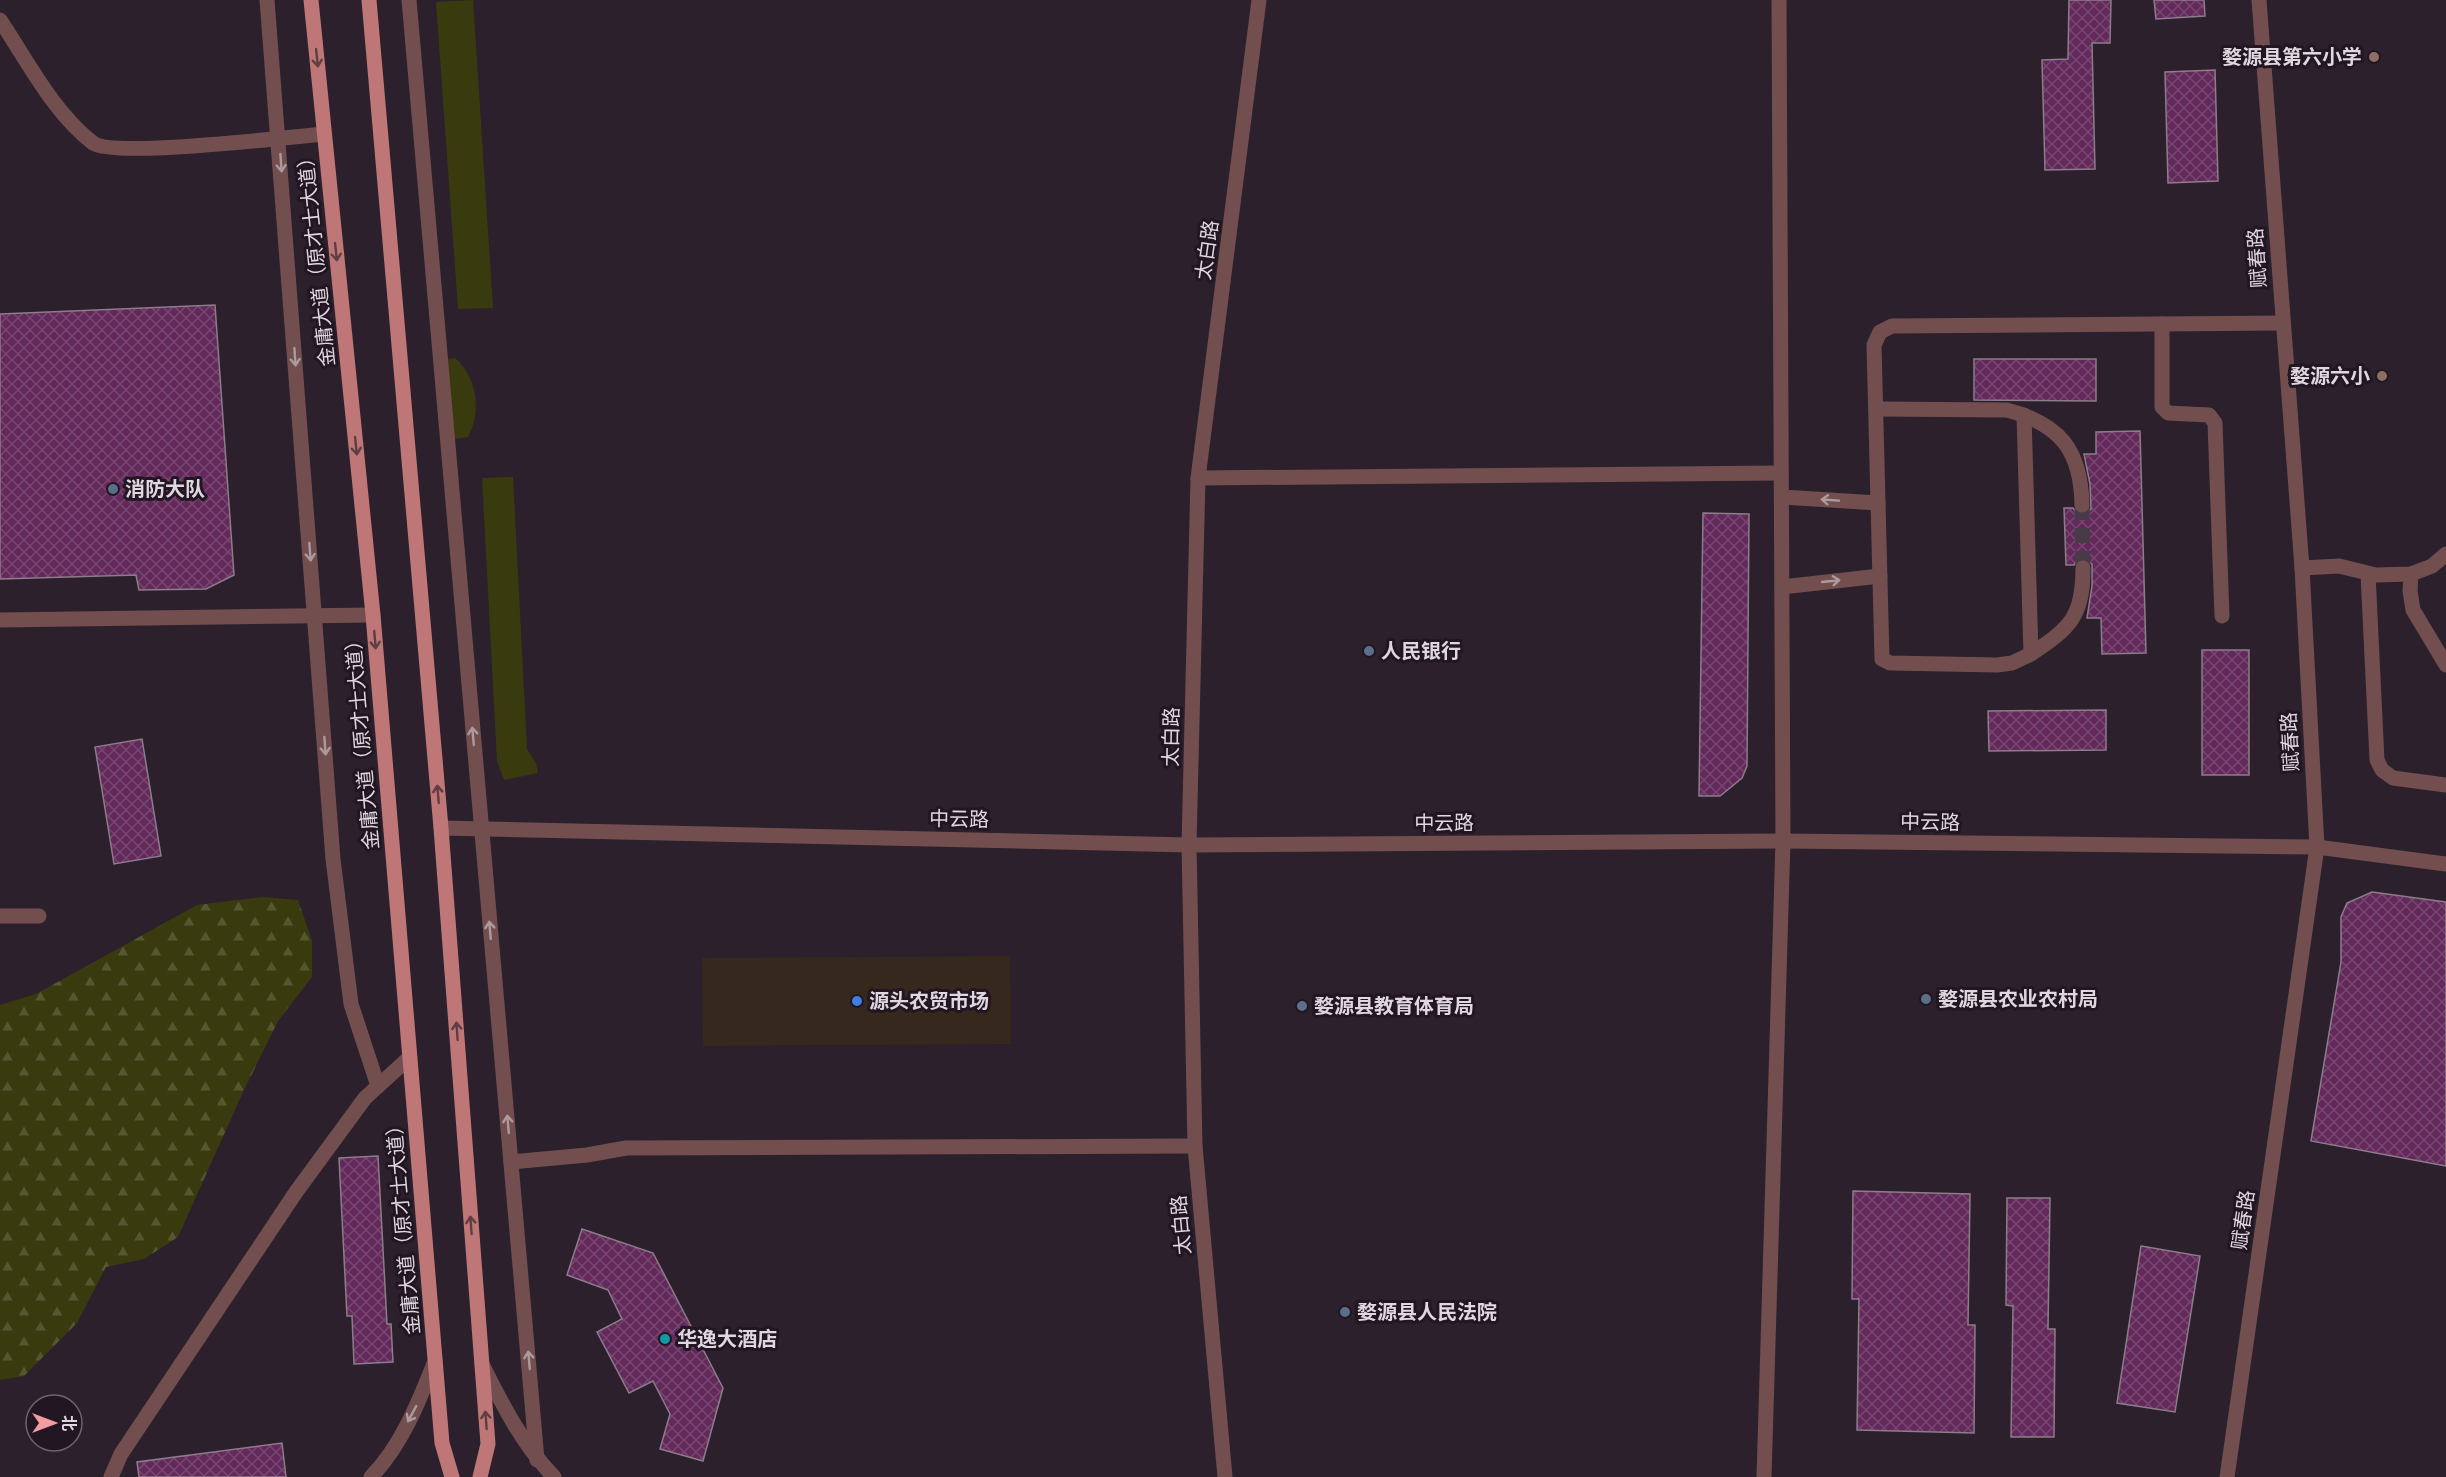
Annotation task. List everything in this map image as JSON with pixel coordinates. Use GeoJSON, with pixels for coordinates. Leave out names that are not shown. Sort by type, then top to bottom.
{"type":"FeatureCollection","features":[{"type":"Feature","properties":{"kind":"main road","name":"金庸大道（原才士大道）"},"geometry":{"type":"LineString","coordinates":[[311,0],[373,615],[442,1443],[452,1477]]}},
{"type":"Feature","properties":{"kind":"main road"},"geometry":{"type":"LineString","coordinates":[[369,0],[441,828],[482,1363],[488,1444],[480,1477]]}},
{"type":"Feature","properties":{"kind":"street"},"geometry":{"type":"LineString","coordinates":[[267,0],[333,860],[351,1004],[378,1086]]}},
{"type":"Feature","properties":{"kind":"street"},"geometry":{"type":"LineString","coordinates":[[409,0],[537,1460]]}},
{"type":"Feature","properties":{"kind":"street","name":"太白路"},"geometry":{"type":"LineString","coordinates":[[1225,1477],[1195,1146],[1189,845],[1198,478],[1259,0]]}},
{"type":"Feature","properties":{"kind":"street"},"geometry":{"type":"LineString","coordinates":[[1764,1477],[1783,842],[1779,0]]}},
{"type":"Feature","properties":{"kind":"street","name":"赋春路"},"geometry":{"type":"LineString","coordinates":[[2227,1477],[2318,847],[2302,568],[2259,0]]}},
{"type":"Feature","properties":{"kind":"street"},"geometry":{"type":"LineString","coordinates":[[0,20],[59,110],[95,145],[146,149],[324,134]]}},
{"type":"Feature","properties":{"kind":"street"},"geometry":{"type":"LineString","coordinates":[[2083,568],[2080,597],[2073,619],[2062,633],[2031,654],[2012,663],[1997,665],[1890,663],[1882,659],[1874,345],[1880,332],[1892,326],[2283,323]]}},
{"type":"Feature","properties":{"kind":"street"},"geometry":{"type":"LineString","coordinates":[[2162,324],[2162,407],[2168,413],[2209,415],[2215,423],[2222,616]]}},
{"type":"Feature","properties":{"kind":"street"},"geometry":{"type":"LineString","coordinates":[[1876,409],[2007,410],[2024,415],[2051,428],[2066,444],[2078,468],[2082,505]]}},
{"type":"Feature","properties":{"kind":"street"},"geometry":{"type":"LineString","coordinates":[[2024,415],[2031,654]]}},
{"type":"Feature","properties":{"kind":"street"},"geometry":{"type":"LineString","coordinates":[[1198,478],[1782,472]]}},
{"type":"Feature","properties":{"kind":"street"},"geometry":{"type":"LineString","coordinates":[[1782,497],[1878,503]]}},
{"type":"Feature","properties":{"kind":"street"},"geometry":{"type":"LineString","coordinates":[[2302,568],[2339,566],[2368,574],[2411,574],[2432,566],[2446,555]]}},
{"type":"Feature","properties":{"kind":"street"},"geometry":{"type":"LineString","coordinates":[[2368,574],[2378,760],[2382,770],[2393,778],[2446,784]]}},
{"type":"Feature","properties":{"kind":"street"},"geometry":{"type":"LineString","coordinates":[[2411,574],[2410,600],[2413,610],[2446,665]]}},
{"type":"Feature","properties":{"kind":"street"},"geometry":{"type":"LineString","coordinates":[[1782,587],[1880,576]]}},
{"type":"Feature","properties":{"kind":"street"},"geometry":{"type":"LineString","coordinates":[[0,620],[373,615]]}},
{"type":"Feature","properties":{"kind":"street","name":"中云路"},"geometry":{"type":"LineString","coordinates":[[441,828],[1189,845],[1783,842],[2318,847],[2446,864]]}},
{"type":"Feature","properties":{"kind":"street"},"geometry":{"type":"LineString","coordinates":[[0,916],[39,916]]}},
{"type":"Feature","properties":{"kind":"street"},"geometry":{"type":"LineString","coordinates":[[111,1477],[122,1454],[296,1192],[365,1098],[410,1057]]}},
{"type":"Feature","properties":{"kind":"street"},"geometry":{"type":"LineString","coordinates":[[511,1162],[587,1155],[626,1148],[1195,1146]]}},
{"type":"Feature","properties":{"kind":"street"},"geometry":{"type":"LineString","coordinates":[[371,1477],[393,1448],[415,1411],[435,1360]]}},
{"type":"Feature","properties":{"kind":"street"},"geometry":{"type":"LineString","coordinates":[[482,1363],[510,1419],[537,1460],[554,1477]]}},
{"type":"Feature","properties":{"kind":"shaded area","name":"源头农贸市场"},"geometry":{"type":"Polygon","coordinates":[[[1010,956],[1011,1044],[703,1046],[702,958],[1010,956]]]}},
{"type":"Feature","properties":{"kind":"green space"},"geometry":{"type":"Polygon","coordinates":[[[473,0],[493,308],[458,309],[436,2],[473,0]]]}},
{"type":"Feature","properties":{"kind":"green space"},"geometry":{"type":"Polygon","coordinates":[[[455,358],[472,384],[476,406],[468,437],[454,439],[446,359],[455,358]]]}},
{"type":"Feature","properties":{"kind":"green space"},"geometry":{"type":"Polygon","coordinates":[[[513,477],[527,749],[536,763],[538,773],[504,780],[497,761],[482,478],[513,477]]]}},
{"type":"Feature","properties":{"kind":"green space"},"geometry":{"type":"Polygon","coordinates":[[[263,897],[298,900],[312,941],[312,977],[278,1021],[243,1092],[178,1237],[144,1259],[106,1267],[77,1323],[24,1376],[0,1380],[0,1005],[36,994],[197,905],[263,897]]]}},
{"type":"Feature","properties":{"kind":"building"},"geometry":{"type":"Polygon","coordinates":[[[2069,0],[2111,0],[2110,43],[2092,43],[2095,169],[2045,170],[2042,60],[2068,59],[2069,0]]]}},
{"type":"Feature","properties":{"kind":"building"},"geometry":{"type":"Polygon","coordinates":[[[2154,0],[2204,0],[2205,16],[2156,19],[2154,0]]]}},
{"type":"Feature","properties":{"kind":"building"},"geometry":{"type":"Polygon","coordinates":[[[2215,70],[2218,181],[2168,183],[2165,72],[2215,70]]]}},
{"type":"Feature","properties":{"kind":"building","name":"消防大队"},"geometry":{"type":"Polygon","coordinates":[[[215,305],[234,575],[206,589],[139,590],[136,575],[0,579],[0,314],[215,305]]]}},
{"type":"Feature","properties":{"kind":"building"},"geometry":{"type":"Polygon","coordinates":[[[1974,359],[2096,359],[2096,401],[1974,400],[1974,359]]]}},
{"type":"Feature","properties":{"kind":"building"},"geometry":{"type":"Polygon","coordinates":[[[2140,431],[2146,653],[2102,654],[2101,618],[2087,618],[2092,586],[2092,564],[2083,558],[2074,565],[2066,565],[2064,508],[2073,508],[2082,515],[2091,509],[2090,484],[2084,454],[2096,454],[2096,432],[2140,431]]]}},
{"type":"Feature","properties":{"kind":"building"},"geometry":{"type":"Polygon","coordinates":[[[1703,513],[1749,514],[1747,766],[1742,778],[1720,796],[1699,796],[1703,513]]]}},
{"type":"Feature","properties":{"kind":"building"},"geometry":{"type":"Polygon","coordinates":[[[2202,650],[2249,650],[2249,775],[2202,775],[2202,650]]]}},
{"type":"Feature","properties":{"kind":"building"},"geometry":{"type":"Polygon","coordinates":[[[2106,710],[2106,750],[1989,751],[1988,711],[2106,710]]]}},
{"type":"Feature","properties":{"kind":"building"},"geometry":{"type":"Polygon","coordinates":[[[142,739],[161,856],[114,864],[95,747],[142,739]]]}},
{"type":"Feature","properties":{"kind":"building"},"geometry":{"type":"Polygon","coordinates":[[[2372,892],[2446,902],[2446,1166],[2311,1141],[2341,962],[2341,917],[2347,903],[2372,892]]]}},
{"type":"Feature","properties":{"kind":"building"},"geometry":{"type":"Polygon","coordinates":[[[378,1156],[387,1324],[391,1324],[393,1362],[354,1364],[352,1316],[347,1316],[339,1158],[378,1156]]]}},
{"type":"Feature","properties":{"kind":"building"},"geometry":{"type":"Polygon","coordinates":[[[1853,1191],[1970,1194],[1968,1325],[1975,1325],[1974,1433],[1857,1430],[1859,1299],[1852,1299],[1853,1191]]]}},
{"type":"Feature","properties":{"kind":"building"},"geometry":{"type":"Polygon","coordinates":[[[2007,1198],[2050,1198],[2048,1329],[2055,1329],[2054,1437],[2011,1437],[2013,1306],[2006,1305],[2007,1198]]]}},
{"type":"Feature","properties":{"kind":"building","name":"华逸大酒店"},"geometry":{"type":"Polygon","coordinates":[[[582,1229],[653,1253],[723,1388],[703,1461],[660,1449],[670,1414],[653,1381],[629,1393],[597,1332],[622,1319],[608,1290],[567,1275],[582,1229]]]}},
{"type":"Feature","properties":{"kind":"building"},"geometry":{"type":"Polygon","coordinates":[[[2141,1246],[2200,1256],[2175,1412],[2117,1403],[2141,1246]]]}},
{"type":"Feature","properties":{"kind":"building"},"geometry":{"type":"Polygon","coordinates":[[[282,1443],[286,1477],[139,1477],[137,1462],[282,1443]]]}},
{"type":"Feature","properties":{"kind":"tunnel"},"geometry":{"type":"LineString","coordinates":[[2082,505],[2083,568]]}},
{"type":"Feature","properties":{"kind":"place","name":"婺源县第六小学"},"geometry":{"type":"Point","coordinates":[2374,57]}},
{"type":"Feature","properties":{"kind":"place","name":"婺源六小"},"geometry":{"type":"Point","coordinates":[2382,376]}},
{"type":"Feature","properties":{"kind":"place","name":"消防大队"},"geometry":{"type":"Point","coordinates":[113,489]}},
{"type":"Feature","properties":{"kind":"place","name":"人民银行"},"geometry":{"type":"Point","coordinates":[1369,651]}},
{"type":"Feature","properties":{"kind":"place","name":"婺源县农业农村局"},"geometry":{"type":"Point","coordinates":[1926,999]}},
{"type":"Feature","properties":{"kind":"place","name":"源头农贸市场"},"geometry":{"type":"Point","coordinates":[857,1001]}},
{"type":"Feature","properties":{"kind":"place","name":"婺源县教育体育局"},"geometry":{"type":"Point","coordinates":[1302,1006]}},
{"type":"Feature","properties":{"kind":"place","name":"婺源县人民法院"},"geometry":{"type":"Point","coordinates":[1345,1312]}},
{"type":"Feature","properties":{"kind":"place","name":"华逸大酒店"},"geometry":{"type":"Point","coordinates":[665,1339]}}]}
